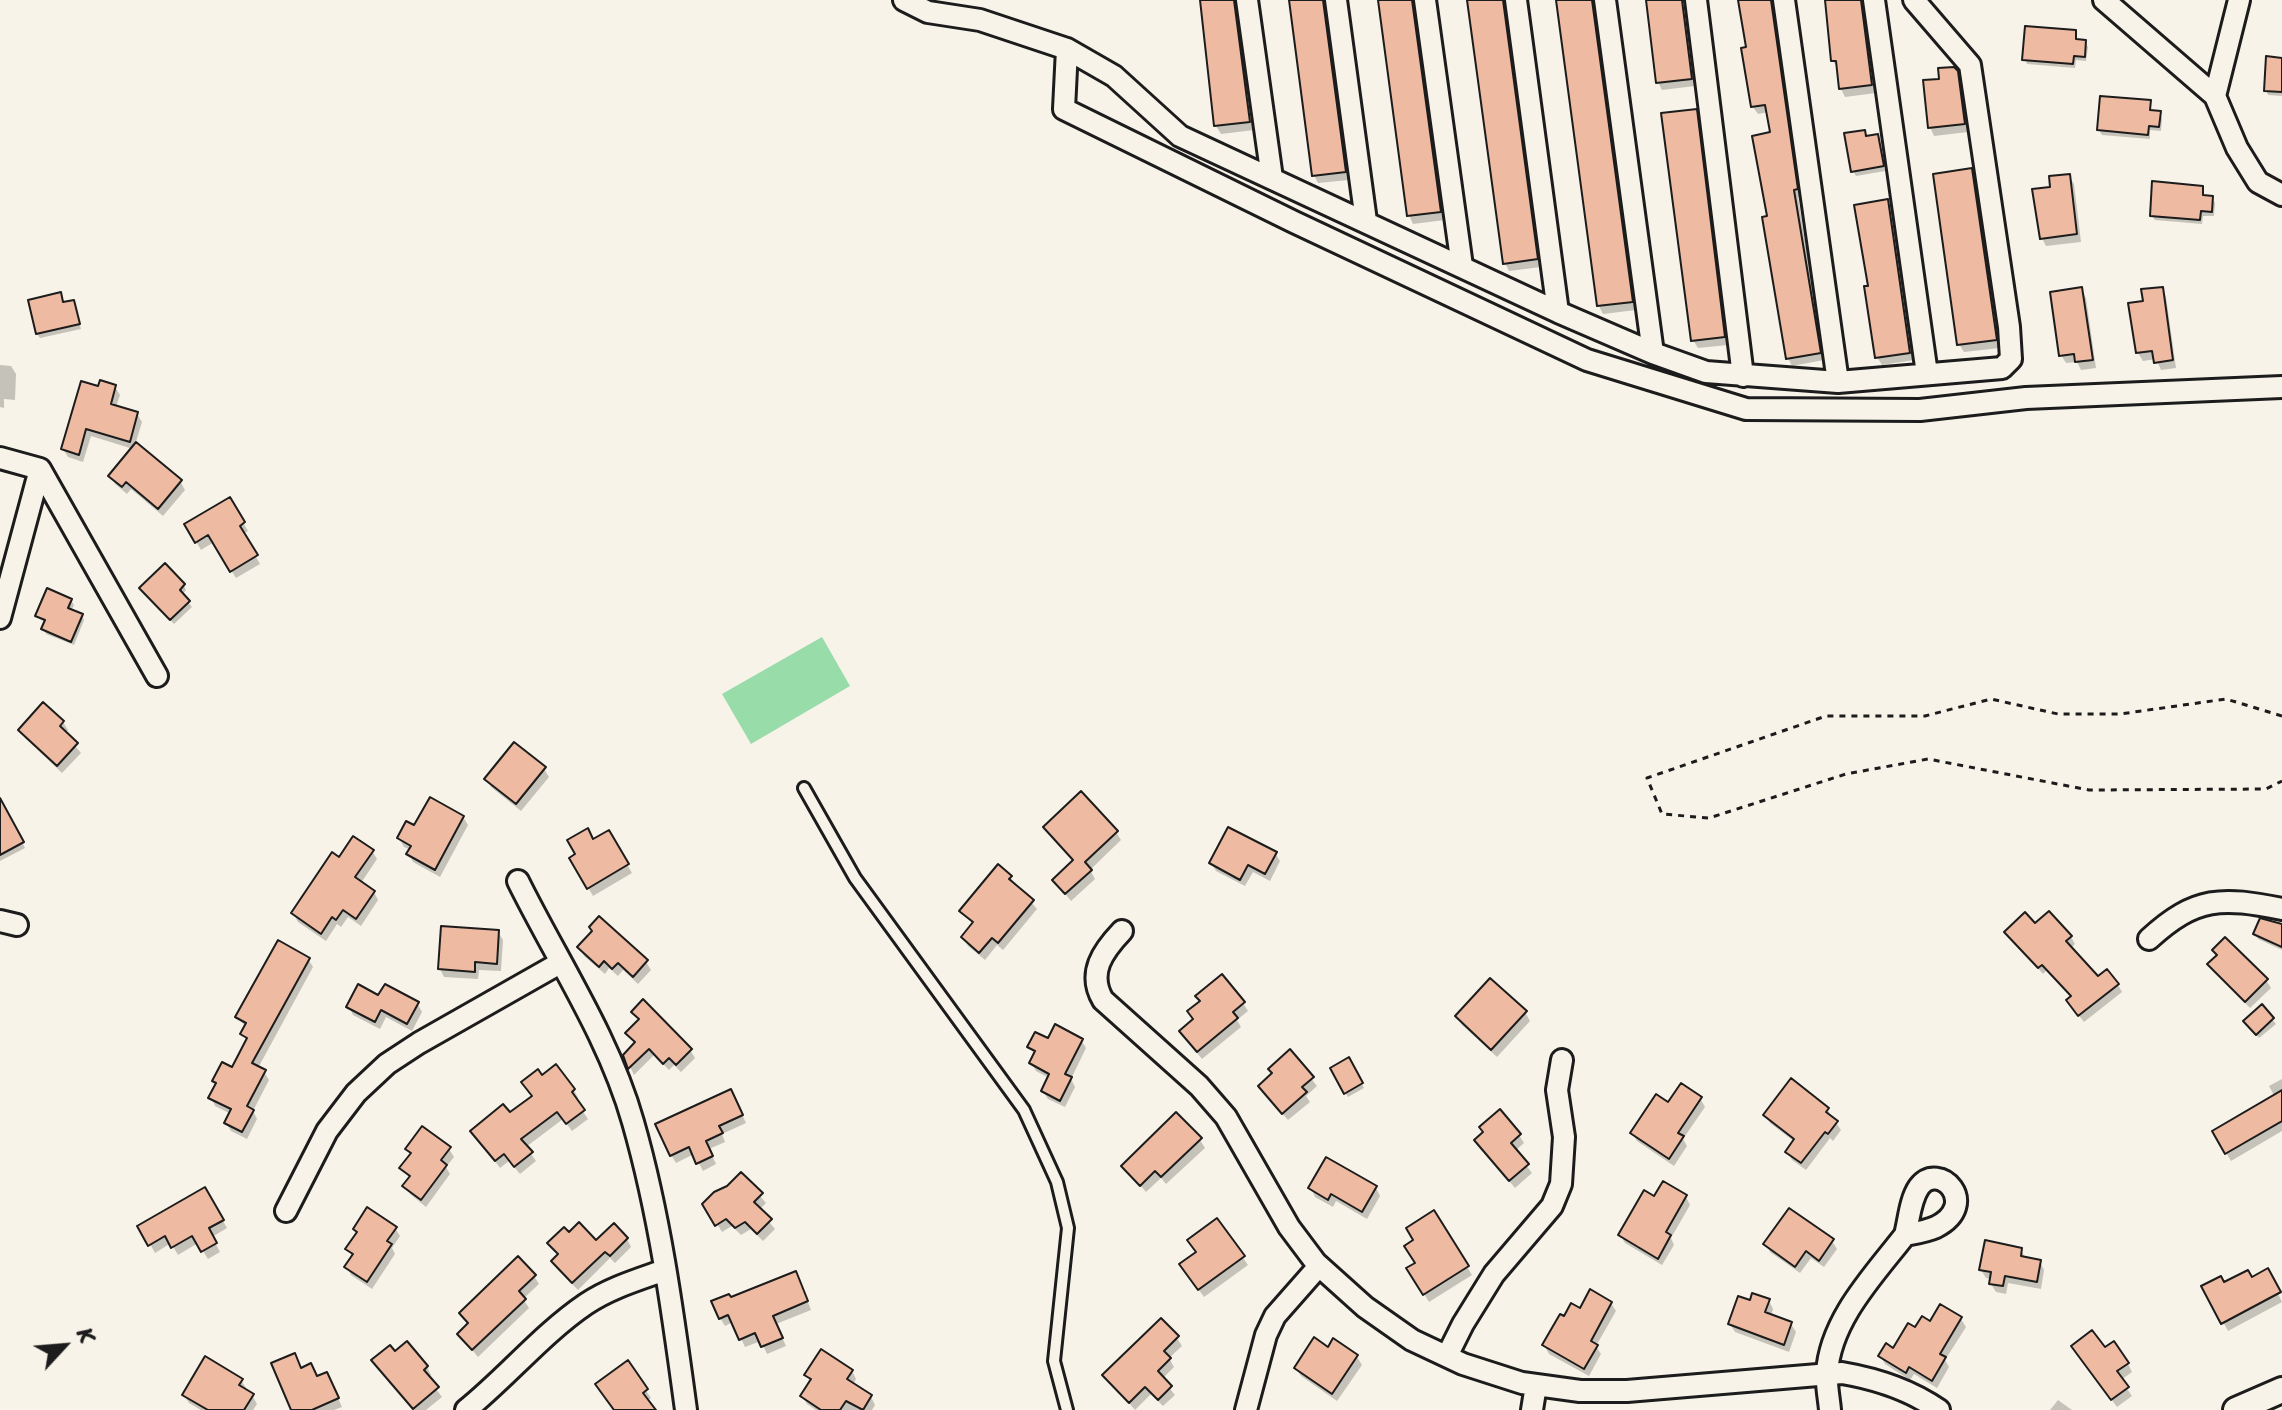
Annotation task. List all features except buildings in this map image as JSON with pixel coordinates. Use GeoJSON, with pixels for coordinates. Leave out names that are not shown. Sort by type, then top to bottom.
{"type":"FeatureCollection","features":[{"type":"Feature","properties":{"kind":"street"},"geometry":{"type":"LineString","coordinates":[[904,0],[928,12],[978,10],[1067,49],[1114,76],[1180,136],[1653,353],[1706,372],[1838,382],[2002,368],[2011,359],[2009,327],[1970,65],[1914,0]]}},
{"type":"Feature","properties":{"kind":"street"},"geometry":{"type":"LineString","coordinates":[[1247,0],[1272,178]]}},
{"type":"Feature","properties":{"kind":"street"},"geometry":{"type":"LineString","coordinates":[[1336,0],[1366,221]]}},
{"type":"Feature","properties":{"kind":"street"},"geometry":{"type":"LineString","coordinates":[[1425,0],[1462,266]]}},
{"type":"Feature","properties":{"kind":"street"},"geometry":{"type":"LineString","coordinates":[[1516,0],[1558,312]]}},
{"type":"Feature","properties":{"kind":"street"},"geometry":{"type":"LineString","coordinates":[[1605,0],[1653,353]]}},
{"type":"Feature","properties":{"kind":"street"},"geometry":{"type":"LineString","coordinates":[[1696,0],[1743,376]]}},
{"type":"Feature","properties":{"kind":"street"},"geometry":{"type":"LineString","coordinates":[[1784,0],[1838,382]]}},
{"type":"Feature","properties":{"kind":"street"},"geometry":{"type":"LineString","coordinates":[[1874,0],[1927,374]]}},
{"type":"Feature","properties":{"kind":"street"},"geometry":{"type":"LineString","coordinates":[[2104,0],[2215,96],[2237,148],[2258,182],[2282,195]]}},
{"type":"Feature","properties":{"kind":"street"},"geometry":{"type":"LineString","coordinates":[[2215,96],[2239,0]]}},
{"type":"Feature","properties":{"kind":"street"},"geometry":{"type":"LineString","coordinates":[[1067,49],[1064,109],[1587,360],[1746,409],[1920,410],[2026,398],[2282,387]]}},
{"type":"Feature","properties":{"kind":"street"},"geometry":{"type":"LineString","coordinates":[[0,458],[40,469],[157,676]]}},
{"type":"Feature","properties":{"kind":"street"},"geometry":{"type":"LineString","coordinates":[[0,618],[40,469]]}},
{"type":"Feature","properties":{"kind":"street"},"geometry":{"type":"LineString","coordinates":[[518,881],[601,1038],[633,1121],[665,1270],[686,1410]]}},
{"type":"Feature","properties":{"kind":"street"},"geometry":{"type":"LineString","coordinates":[[2149,939],[2185,911],[2209,902],[2227,901],[2282,909]]}},
{"type":"Feature","properties":{"kind":"street"},"geometry":{"type":"LineString","coordinates":[[1122,931],[1108,945],[1098,964],[1095,977],[1103,1000],[1199,1086],[1226,1117],[1289,1227],[1319,1266],[1365,1307],[1412,1340],[1522,1383],[1580,1391],[1627,1391],[1842,1373],[1872,1378],[1918,1396],[1939,1410]]}},
{"type":"Feature","properties":{"kind":"street"},"geometry":{"type":"LineString","coordinates":[[286,1211],[327,1131],[356,1093],[387,1064],[560,963]]}},
{"type":"Feature","properties":{"kind":"street"},"geometry":{"type":"LineString","coordinates":[[1447,1356],[1494,1274],[1552,1206],[1561,1184],[1564,1137],[1557,1090],[1562,1060]]}},
{"type":"Feature","properties":{"kind":"street"},"geometry":{"type":"LineString","coordinates":[[1830,1410],[1827,1374],[1830,1355],[1843,1320],[1905,1235]]}},
{"type":"Feature","properties":{"kind":"street"},"geometry":{"type":"LineString","coordinates":[[1246,1410],[1266,1335],[1275,1316],[1319,1266]]}},
{"type":"Feature","properties":{"kind":"street"},"geometry":{"type":"LineString","coordinates":[[466,1410],[497,1385],[564,1320],[587,1303],[617,1286],[665,1270]]}},
{"type":"Feature","properties":{"kind":"street"},"geometry":{"type":"LineString","coordinates":[[1532,1410],[1536,1385]]}},
{"type":"Feature","properties":{"kind":"street"},"geometry":{"type":"LineString","coordinates":[[2236,1410],[2282,1390]]}},
{"type":"Feature","properties":{"kind":"lane"},"geometry":{"type":"LineString","coordinates":[[804,788],[855,878],[1024,1110],[1057,1182],[1068,1228],[1054,1361],[1067,1410]]}},
{"type":"Feature","properties":{"kind":"path"},"geometry":{"type":"LineString","coordinates":[[2282,716],[2226,699],[2120,714],[2058,714],[1991,699],[1925,716],[1826,716],[1647,778],[1662,814],[1709,818],[1846,774],[1928,759],[2089,790],[2266,789],[2282,781]]}},
{"type":"Feature","properties":{"kind":"green space"},"geometry":{"type":"Polygon","coordinates":[[[822,637],[850,686],[751,744],[722,694],[822,637]]]}}]}
